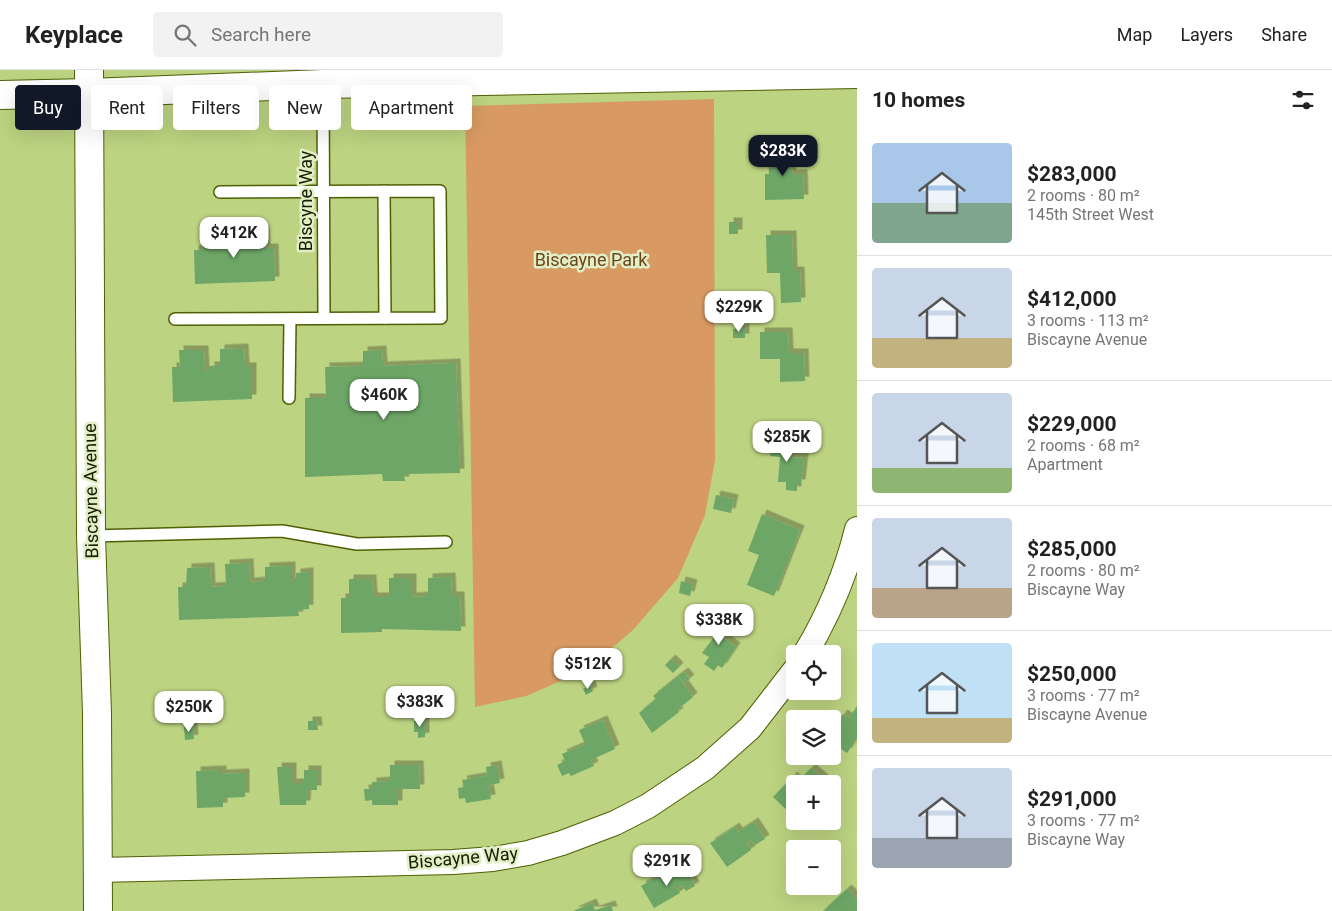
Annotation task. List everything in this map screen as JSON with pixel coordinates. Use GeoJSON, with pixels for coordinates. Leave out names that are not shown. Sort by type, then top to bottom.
{"type":"FeatureCollection","features":[{"type":"Feature","properties":{"kind":"street"},"geometry":{"type":"LineString","coordinates":[[0,95],[89,82],[323,84],[857,74]]}},
{"type":"Feature","properties":{"kind":"street","name":"Biscayne Avenue"},"geometry":{"type":"LineString","coordinates":[[89,82],[91,536],[97,713],[98,911]]}},
{"type":"Feature","properties":{"kind":"street"},"geometry":{"type":"LineString","coordinates":[[811,645],[824,623],[850,560],[857,529]]}},
{"type":"Feature","properties":{"kind":"street","name":"Biscayne Way"},"geometry":{"type":"LineString","coordinates":[[97,870],[452,862],[493,859],[528,853],[562,843],[615,823],[648,806],[705,768],[750,728],[786,682]]}},
{"type":"Feature","properties":{"kind":"lane","name":"Biscyne Way"},"geometry":{"type":"LineString","coordinates":[[323,84],[324,318]]}},
{"type":"Feature","properties":{"kind":"lane"},"geometry":{"type":"LineString","coordinates":[[175,319],[441,318],[440,190],[220,192]]}},
{"type":"Feature","properties":{"kind":"lane"},"geometry":{"type":"LineString","coordinates":[[384,191],[385,318]]}},
{"type":"Feature","properties":{"kind":"lane"},"geometry":{"type":"LineString","coordinates":[[289,398],[290,318]]}},
{"type":"Feature","properties":{"kind":"lane"},"geometry":{"type":"LineString","coordinates":[[91,536],[282,531],[357,544],[446,542]]}},
{"type":"Feature","properties":{"kind":"green space","name":"Biscayne Park"},"geometry":{"type":"Polygon","coordinates":[[[714,99],[715,460],[705,515],[678,578],[633,630],[586,670],[526,696],[475,707],[465,130],[472,130],[472,106],[714,99]]]}},
{"type":"Feature","properties":{"kind":"building"},"geometry":{"type":"Polygon","coordinates":[[[791,147],[792,174],[803,174],[804,199],[765,200],[765,174],[769,174],[768,148],[791,147]]]}},
{"type":"Feature","properties":{"kind":"building"},"geometry":{"type":"Polygon","coordinates":[[[729,222],[738,222],[738,234],[729,234],[729,222]]]}},
{"type":"Feature","properties":{"kind":"building"},"geometry":{"type":"Polygon","coordinates":[[[226,230],[226,249],[242,249],[242,230],[265,230],[266,248],[274,248],[275,281],[195,284],[194,250],[202,250],[202,231],[226,230]]]}},
{"type":"Feature","properties":{"kind":"building"},"geometry":{"type":"Polygon","coordinates":[[[766,235],[792,235],[793,271],[800,271],[801,302],[781,303],[780,273],[767,273],[766,235]]]}},
{"type":"Feature","properties":{"kind":"building"},"geometry":{"type":"Polygon","coordinates":[[[745,328],[745,338],[733,338],[733,329],[745,328]]]}},
{"type":"Feature","properties":{"kind":"building"},"geometry":{"type":"Polygon","coordinates":[[[760,332],[788,332],[789,353],[804,353],[805,381],[780,382],[780,359],[760,359],[760,332]]]}},
{"type":"Feature","properties":{"kind":"building"},"geometry":{"type":"Polygon","coordinates":[[[244,348],[245,367],[252,367],[252,399],[173,402],[172,367],[180,367],[179,350],[204,350],[205,371],[210,370],[210,366],[220,366],[220,349],[244,348]]]}},
{"type":"Feature","properties":{"kind":"building"},"geometry":{"type":"Polygon","coordinates":[[[382,350],[383,366],[456,363],[460,473],[404,474],[405,481],[383,481],[382,474],[305,477],[305,398],[326,398],[325,367],[363,366],[363,351],[382,350]]]}},
{"type":"Feature","properties":{"kind":"building"},"geometry":{"type":"Polygon","coordinates":[[[772,434],[785,435],[784,445],[790,446],[788,457],[804,458],[801,484],[797,484],[797,491],[786,490],[786,482],[778,482],[780,457],[770,456],[772,434]]]}},
{"type":"Feature","properties":{"kind":"building"},"geometry":{"type":"Polygon","coordinates":[[[716,495],[734,499],[731,513],[713,509],[716,495]]]}},
{"type":"Feature","properties":{"kind":"building"},"geometry":{"type":"Polygon","coordinates":[[[762,514],[800,530],[774,596],[747,585],[759,555],[748,551],[762,514]]]}},
{"type":"Feature","properties":{"kind":"building"},"geometry":{"type":"Polygon","coordinates":[[[249,563],[250,582],[265,581],[265,567],[291,566],[291,582],[296,582],[296,573],[309,572],[309,609],[298,610],[299,616],[179,620],[178,587],[186,587],[187,568],[210,567],[211,587],[226,586],[225,564],[249,563]]]}},
{"type":"Feature","properties":{"kind":"building"},"geometry":{"type":"Polygon","coordinates":[[[451,577],[452,596],[460,596],[461,631],[382,629],[382,632],[341,633],[341,598],[349,598],[349,579],[372,579],[373,597],[389,597],[389,578],[412,578],[412,597],[428,596],[428,578],[451,577]]]}},
{"type":"Feature","properties":{"kind":"building"},"geometry":{"type":"Polygon","coordinates":[[[681,581],[693,584],[690,596],[679,593],[681,581]]]}},
{"type":"Feature","properties":{"kind":"building"},"geometry":{"type":"Polygon","coordinates":[[[715,618],[731,629],[724,638],[736,647],[722,668],[718,665],[714,671],[704,664],[709,657],[702,653],[717,633],[709,627],[715,618]]]}},
{"type":"Feature","properties":{"kind":"building"},"geometry":{"type":"Polygon","coordinates":[[[671,659],[679,667],[673,673],[665,665],[671,659]]]}},
{"type":"Feature","properties":{"kind":"building"},"geometry":{"type":"Polygon","coordinates":[[[684,672],[690,679],[685,683],[678,676],[684,672]]]}},
{"type":"Feature","properties":{"kind":"building"},"geometry":{"type":"Polygon","coordinates":[[[678,676],[693,697],[677,710],[679,712],[652,733],[639,713],[656,699],[653,696],[678,676]]]}},
{"type":"Feature","properties":{"kind":"building"},"geometry":{"type":"Polygon","coordinates":[[[591,685],[593,691],[586,695],[583,689],[591,685]]]}},
{"type":"Feature","properties":{"kind":"building"},"geometry":{"type":"Polygon","coordinates":[[[857,706],[857,738],[847,753],[841,749],[841,717],[843,714],[849,718],[857,706]]]}},
{"type":"Feature","properties":{"kind":"building"},"geometry":{"type":"Polygon","coordinates":[[[603,720],[615,749],[591,760],[594,766],[571,776],[569,773],[562,776],[557,765],[565,761],[562,754],[585,744],[579,730],[603,720]]]}},
{"type":"Feature","properties":{"kind":"building"},"geometry":{"type":"Polygon","coordinates":[[[308,721],[317,721],[318,730],[308,730],[308,721]]]}},
{"type":"Feature","properties":{"kind":"building"},"geometry":{"type":"Polygon","coordinates":[[[414,721],[425,721],[425,737],[418,738],[418,732],[414,732],[414,721]]]}},
{"type":"Feature","properties":{"kind":"building"},"geometry":{"type":"Polygon","coordinates":[[[184,727],[193,727],[194,739],[185,740],[184,727]]]}},
{"type":"Feature","properties":{"kind":"building"},"geometry":{"type":"Polygon","coordinates":[[[390,765],[419,765],[420,789],[398,789],[398,805],[372,805],[372,800],[365,801],[364,789],[372,789],[372,782],[390,781],[390,765]]]}},
{"type":"Feature","properties":{"kind":"building"},"geometry":{"type":"Polygon","coordinates":[[[497,765],[500,783],[489,785],[491,799],[466,803],[465,798],[459,799],[458,788],[464,787],[462,780],[487,776],[486,767],[497,765]]]}},
{"type":"Feature","properties":{"kind":"building"},"geometry":{"type":"Polygon","coordinates":[[[277,767],[292,767],[292,783],[304,783],[304,770],[317,770],[317,790],[307,790],[306,805],[280,805],[277,767]]]}},
{"type":"Feature","properties":{"kind":"building"},"geometry":{"type":"Polygon","coordinates":[[[811,768],[819,775],[804,775],[811,768]]]}},
{"type":"Feature","properties":{"kind":"building"},"geometry":{"type":"Polygon","coordinates":[[[222,770],[222,774],[245,773],[245,797],[223,798],[223,807],[197,808],[196,771],[222,770]]]}},
{"type":"Feature","properties":{"kind":"building"},"geometry":{"type":"Polygon","coordinates":[[[786,783],[786,809],[773,797],[786,783]]]}},
{"type":"Feature","properties":{"kind":"building"},"geometry":{"type":"Polygon","coordinates":[[[754,822],[765,839],[755,845],[751,840],[747,843],[751,850],[727,867],[710,843],[735,827],[738,832],[754,822]]]}},
{"type":"Feature","properties":{"kind":"building"},"geometry":{"type":"Polygon","coordinates":[[[686,869],[695,886],[686,891],[682,885],[678,888],[680,893],[654,908],[641,886],[667,871],[671,878],[686,869]]]}},
{"type":"Feature","properties":{"kind":"building"},"geometry":{"type":"Polygon","coordinates":[[[847,889],[857,899],[857,911],[823,911],[841,895],[847,889]]]}},
{"type":"Feature","properties":{"kind":"building"},"geometry":{"type":"Polygon","coordinates":[[[592,903],[595,910],[611,905],[613,911],[573,911],[592,903]]]}}]}
